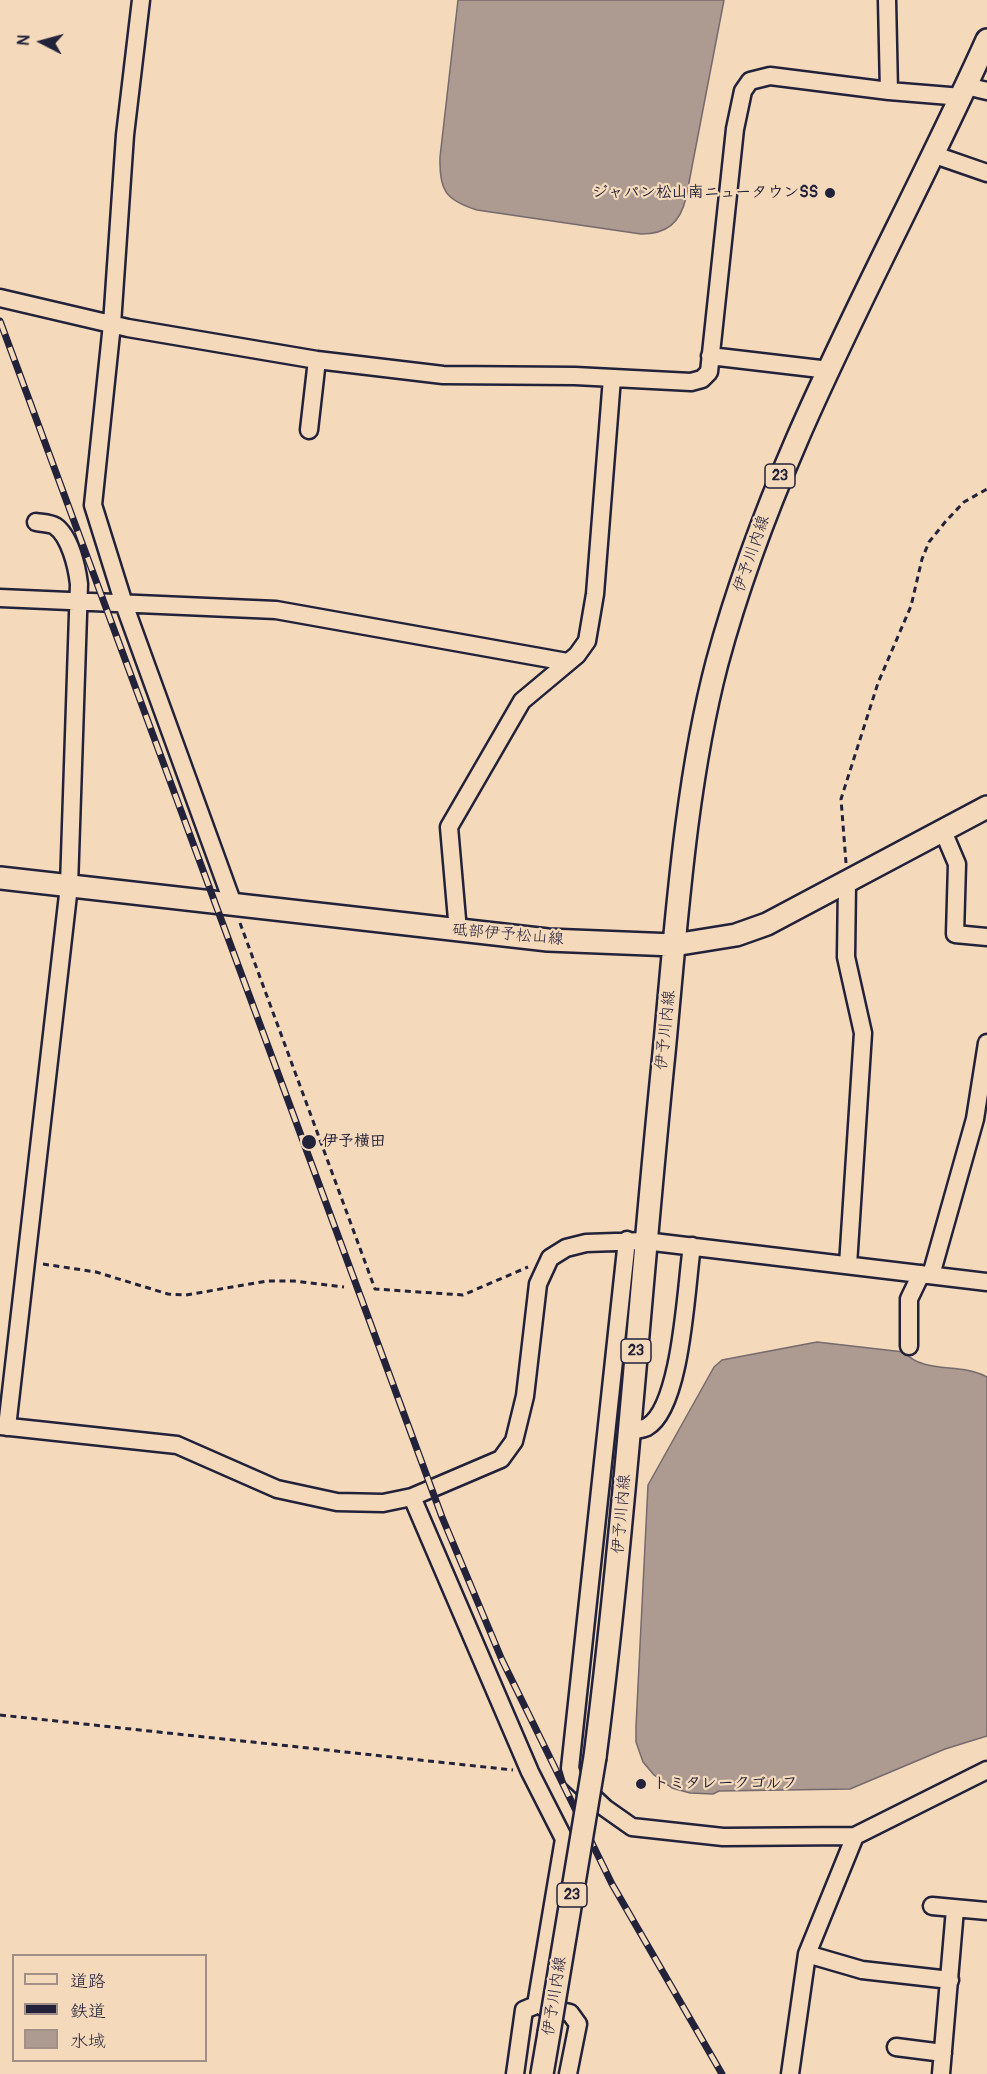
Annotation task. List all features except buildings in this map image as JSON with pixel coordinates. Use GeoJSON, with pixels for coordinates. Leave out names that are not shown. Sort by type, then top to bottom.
{"type":"FeatureCollection","features":[{"type":"Feature","properties":{"kind":"main road","name":"伊予川内線"},"geometry":{"type":"LineString","coordinates":[[542,2074],[595,1757],[609,1647],[629,1431],[636,1240],[695,782],[716,668],[764,516],[784,465],[935,155],[987,40]]}},
{"type":"Feature","properties":{"kind":"main road","name":"砥部伊予松山線"},"geometry":{"type":"LineString","coordinates":[[0,878],[548,940],[674,945],[736,935],[767,924],[987,807]]}},
{"type":"Feature","properties":{"kind":"street"},"geometry":{"type":"LineString","coordinates":[[141,0],[125,135],[112,324],[93,505],[124,604],[233,904]]}},
{"type":"Feature","properties":{"kind":"street"},"geometry":{"type":"LineString","coordinates":[[887,0],[889,91]]}},
{"type":"Feature","properties":{"kind":"street"},"geometry":{"type":"LineString","coordinates":[[0,298],[112,324],[317,360],[443,375],[691,382],[702,379],[709,372],[735,129],[743,91],[750,81],[770,76],[889,91],[987,92]]}},
{"type":"Feature","properties":{"kind":"street"},"geometry":{"type":"LineString","coordinates":[[935,155],[987,173]]}},
{"type":"Feature","properties":{"kind":"street"},"geometry":{"type":"LineString","coordinates":[[710,356],[829,370]]}},
{"type":"Feature","properties":{"kind":"street"},"geometry":{"type":"LineString","coordinates":[[309,430],[317,360]]}},
{"type":"Feature","properties":{"kind":"street"},"geometry":{"type":"LineString","coordinates":[[458,931],[449,826],[522,701],[567,662],[587,641],[592,622],[612,378]]}},
{"type":"Feature","properties":{"kind":"street"},"geometry":{"type":"LineString","coordinates":[[36,522],[54,525],[64,535],[77,569],[79,584],[74,786],[69,886],[26,1261],[4,1426],[177,1445],[278,1489],[337,1502],[383,1503],[412,1497],[501,1459],[514,1441],[525,1396],[538,1284],[550,1258],[566,1248],[586,1243],[636,1240],[987,1282]]}},
{"type":"Feature","properties":{"kind":"street"},"geometry":{"type":"LineString","coordinates":[[0,598],[124,604],[148,602],[276,610],[567,662]]}},
{"type":"Feature","properties":{"kind":"street"},"geometry":{"type":"LineString","coordinates":[[943,831],[957,864],[955,934],[987,937]]}},
{"type":"Feature","properties":{"kind":"street"},"geometry":{"type":"LineString","coordinates":[[847,883],[846,957],[862,1033],[848,1265]]}},
{"type":"Feature","properties":{"kind":"street"},"geometry":{"type":"LineString","coordinates":[[909,1346],[909,1299],[926,1274],[975,1119],[987,1043]]}},
{"type":"Feature","properties":{"kind":"street"},"geometry":{"type":"LineString","coordinates":[[636,1240],[570,1768],[573,1778],[605,1808],[632,1827],[723,1837],[855,1836],[987,1770]]}},
{"type":"Feature","properties":{"kind":"street"},"geometry":{"type":"LineString","coordinates":[[629,1431],[647,1427],[656,1418],[677,1372],[692,1246]]}},
{"type":"Feature","properties":{"kind":"street"},"geometry":{"type":"LineString","coordinates":[[412,1497],[530,1772],[564,1839],[536,2005]]}},
{"type":"Feature","properties":{"kind":"street"},"geometry":{"type":"LineString","coordinates":[[790,2074],[807,1954],[855,1836]]}},
{"type":"Feature","properties":{"kind":"street"},"geometry":{"type":"LineString","coordinates":[[932,1906],[987,1911]]}},
{"type":"Feature","properties":{"kind":"street"},"geometry":{"type":"LineString","coordinates":[[941,2074],[955,1908]]}},
{"type":"Feature","properties":{"kind":"street"},"geometry":{"type":"LineString","coordinates":[[807,1954],[862,1970],[925,1979],[950,1980]]}},
{"type":"Feature","properties":{"kind":"street"},"geometry":{"type":"LineString","coordinates":[[515,2074],[524,2010],[536,2005],[570,2013],[578,2024],[568,2074]]}},
{"type":"Feature","properties":{"kind":"street"},"geometry":{"type":"LineString","coordinates":[[896,2047],[943,2053]]}},
{"type":"Feature","properties":{"kind":"path"},"geometry":{"type":"LineString","coordinates":[[847,883],[841,799],[878,683],[912,606],[922,559],[929,542],[946,521],[964,502],[987,489]]}},
{"type":"Feature","properties":{"kind":"path"},"geometry":{"type":"LineString","coordinates":[[233,904],[375,1288],[463,1295],[550,1258]]}},
{"type":"Feature","properties":{"kind":"path"},"geometry":{"type":"LineString","coordinates":[[26,1261],[96,1272],[168,1294],[186,1295],[267,1281],[294,1281],[344,1287]]}},
{"type":"Feature","properties":{"kind":"path"},"geometry":{"type":"LineString","coordinates":[[0,1715],[530,1772]]}},
{"type":"Feature","properties":{"kind":"water"},"geometry":{"type":"Polygon","coordinates":[[[458,0],[724,0],[686,198],[680,214],[671,225],[658,232],[641,234],[477,210],[451,198],[443,186],[440,157],[458,0]]]}},
{"type":"Feature","properties":{"kind":"water"},"geometry":{"type":"Polygon","coordinates":[[[817,1342],[904,1352],[922,1364],[966,1370],[987,1377],[987,1736],[945,1749],[850,1789],[719,1791],[713,1794],[690,1793],[672,1788],[654,1775],[643,1762],[636,1742],[648,1485],[714,1367],[722,1360],[817,1342]]]}},
{"type":"Feature","properties":{"kind":"railway"},"geometry":{"type":"LineString","coordinates":[[0,321],[442,1517],[502,1660],[612,1884],[722,2074]]}},
{"type":"Feature","properties":{"kind":"place","name":"ジャパン松山南ニュータウンSS"},"geometry":{"type":"Point","coordinates":[830,193]}},
{"type":"Feature","properties":{"kind":"place","name":"伊予横田"},"geometry":{"type":"Point","coordinates":[309,1142]}},
{"type":"Feature","properties":{"kind":"place","name":"トミタレークゴルフ"},"geometry":{"type":"Point","coordinates":[641,1784]}}]}
